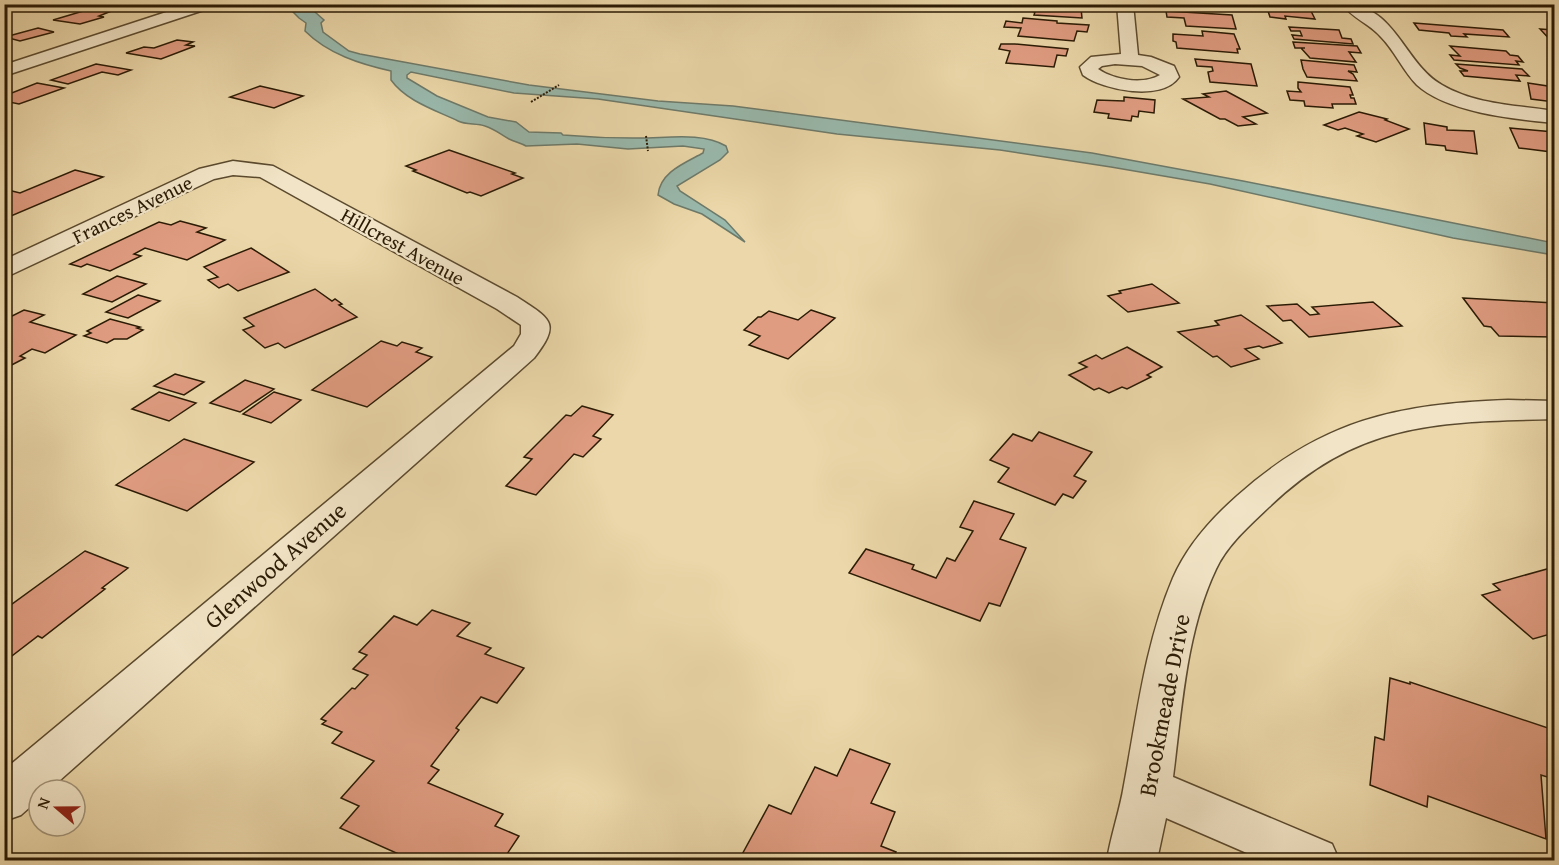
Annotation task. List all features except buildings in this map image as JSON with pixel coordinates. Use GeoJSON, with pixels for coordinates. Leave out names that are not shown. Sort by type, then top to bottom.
{"type":"FeatureCollection","features":[{"type":"Feature","properties":{"kind":"street"},"geometry":{"type":"LineString","coordinates":[[4,71],[208,4]]}},
{"type":"Feature","properties":{"kind":"street"},"geometry":{"type":"LineString","coordinates":[[1125,4],[1130,59]]}},
{"type":"Feature","properties":{"kind":"street"},"geometry":{"type":"LineString","coordinates":[[1349,4],[1386,32],[1422,79],[1432,88],[1450,96],[1508,110],[1554,117]]}},
{"type":"Feature","properties":{"kind":"street"},"geometry":{"type":"LineString","coordinates":[[1429,101],[1450,96]]}},
{"type":"Feature","properties":{"kind":"street","name":"Frances Avenue"},"geometry":{"type":"LineString","coordinates":[[4,270],[207,174],[233,168],[265,171]]}},
{"type":"Feature","properties":{"kind":"street","name":"Hillcrest Avenue"},"geometry":{"type":"LineString","coordinates":[[265,171],[507,303],[538,326]]}},
{"type":"Feature","properties":{"kind":"street","name":"Glenwood Avenue"},"geometry":{"type":"LineString","coordinates":[[4,800],[524,352],[536,338],[538,326]]}},
{"type":"Feature","properties":{"kind":"street","name":"Brookmeade Drive"},"geometry":{"type":"LineString","coordinates":[[1132,861],[1147,788],[1162,694],[1177,626],[1194,575],[1218,537],[1286,471],[1307,457],[1366,429],[1400,420],[1478,410],[1554,410]]}},
{"type":"Feature","properties":{"kind":"street"},"geometry":{"type":"LineString","coordinates":[[1147,788],[1257,833],[1314,861]]}},
{"type":"Feature","properties":{"kind":"path"},"geometry":{"type":"LineString","coordinates":[[531,102],[559,85]]}},
{"type":"Feature","properties":{"kind":"path"},"geometry":{"type":"LineString","coordinates":[[646,136],[648,151]]}},
{"type":"Feature","properties":{"kind":"shaded area"},"geometry":{"type":"Polygon","coordinates":[[[286,5],[307,5],[324,20],[321,23],[323,32],[349,51],[360,54],[529,85],[658,101],[733,106],[1092,153],[1554,243],[1554,255],[1453,238],[1210,184],[1111,167],[1000,150],[837,134],[598,99],[514,93],[411,72],[407,75],[407,78],[437,96],[488,117],[516,122],[529,132],[607,138],[693,137],[716,141],[726,146],[728,152],[720,160],[677,186],[680,191],[725,220],[745,242],[702,214],[674,204],[658,195],[663,180],[668,174],[703,153],[704,149],[683,146],[628,149],[577,144],[526,146],[489,127],[461,122],[413,99],[391,80],[391,71],[345,57],[314,39],[305,31],[306,23],[286,5]]]}}]}
